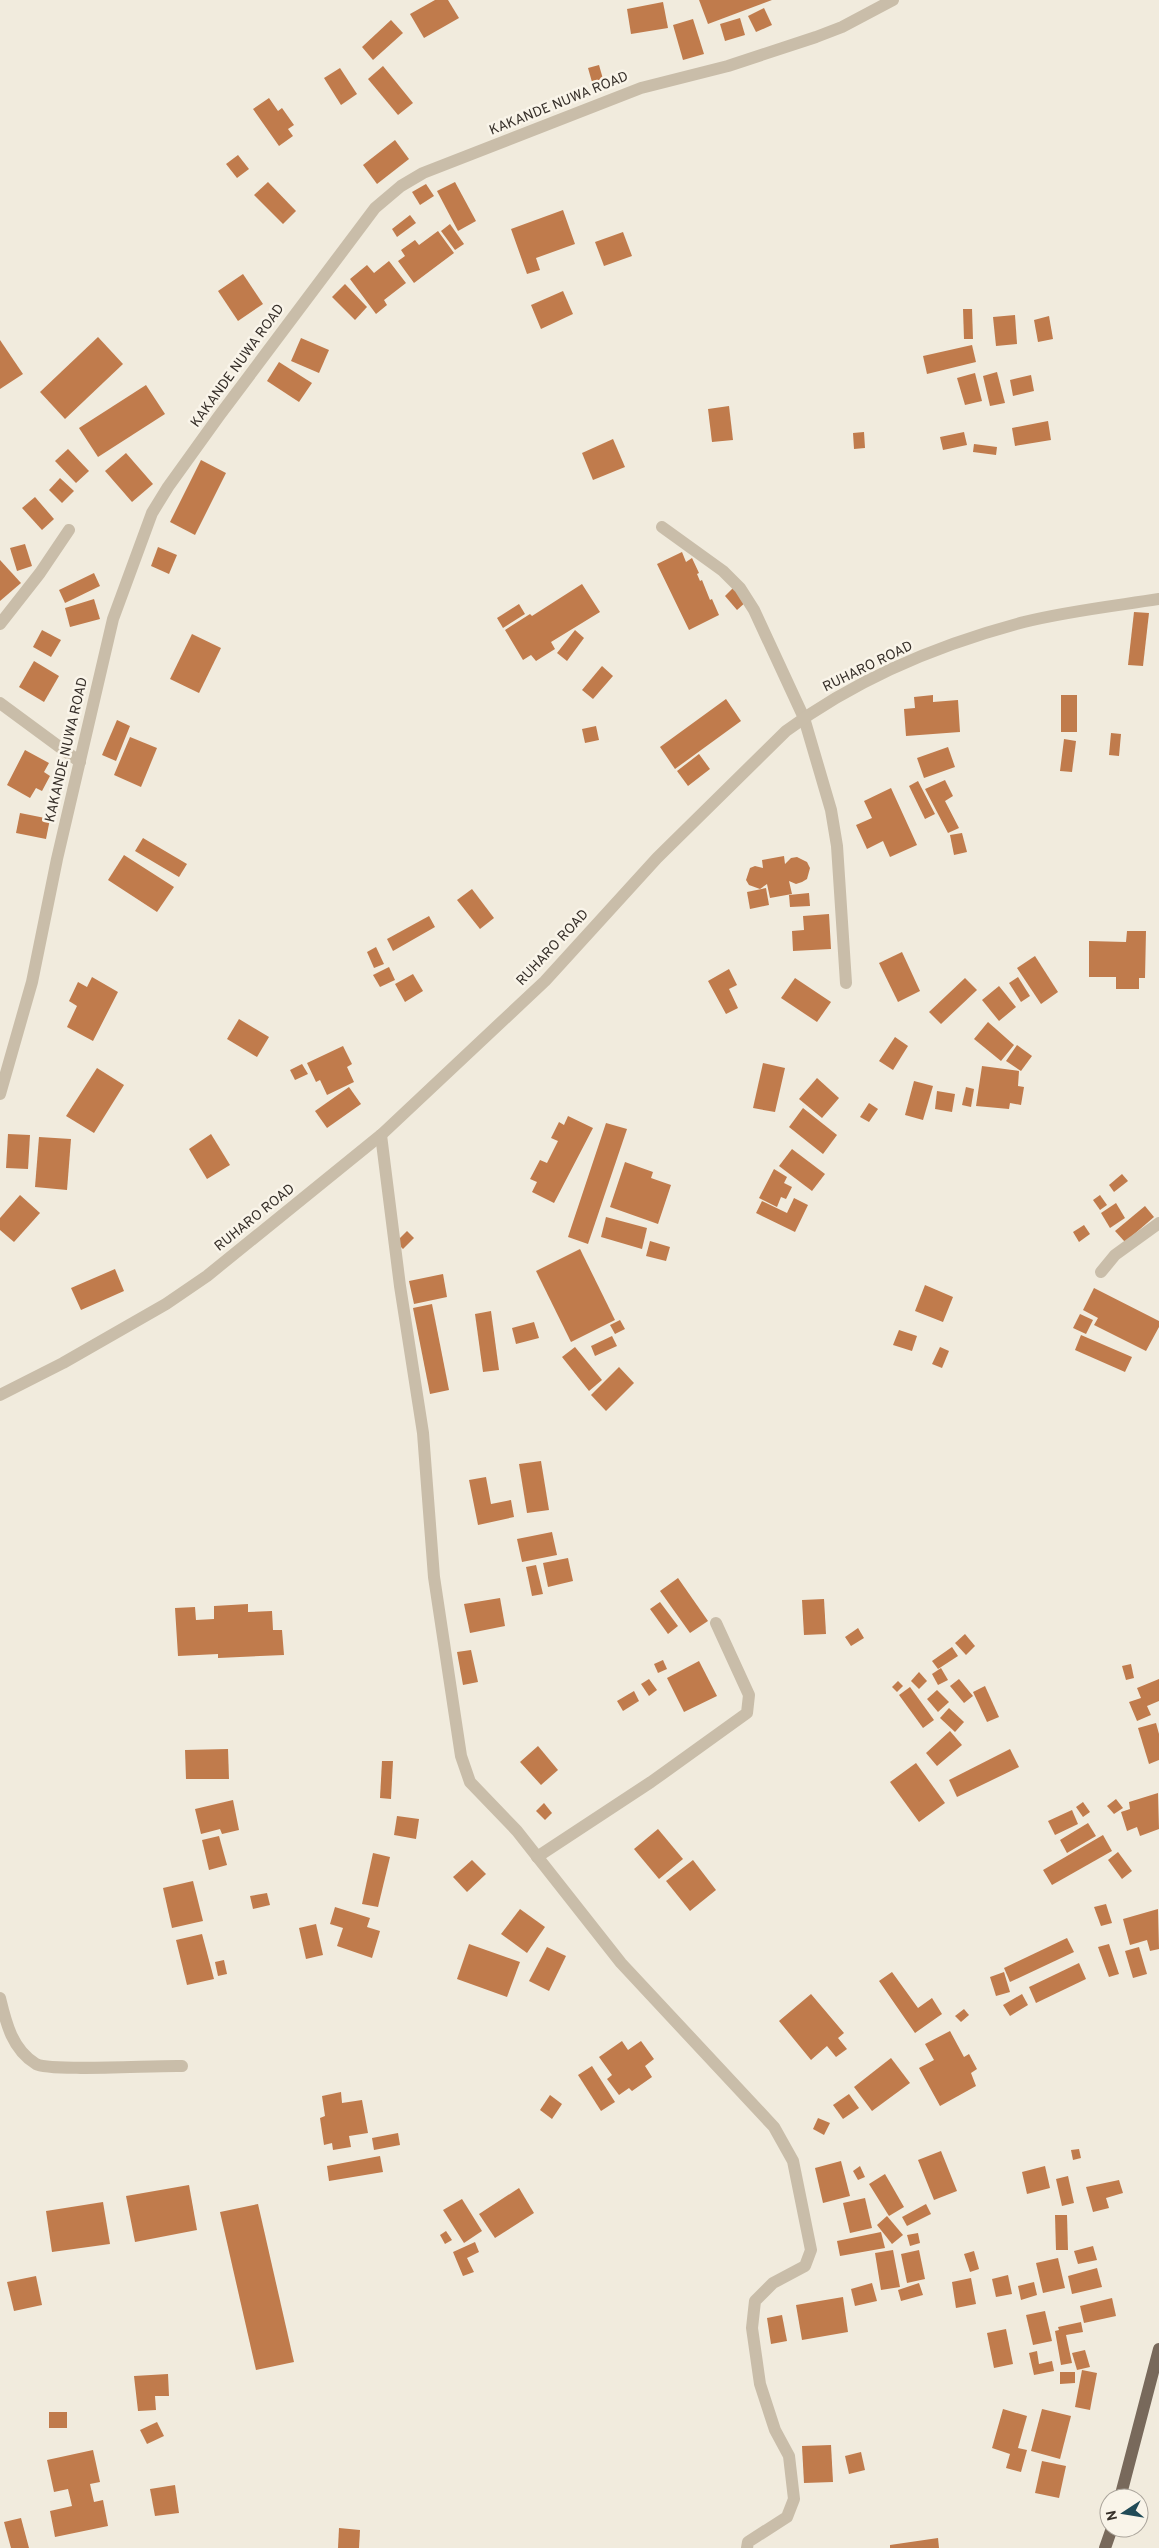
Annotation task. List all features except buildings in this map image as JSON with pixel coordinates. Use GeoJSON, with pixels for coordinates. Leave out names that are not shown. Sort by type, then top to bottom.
{"type":"FeatureCollection","features":[{"type":"Feature","properties":{"kind":"main road"},"geometry":{"type":"LineString","coordinates":[[1123,2488],[1159,2349]]}},
{"type":"Feature","properties":{"kind":"street","name":"KAKANDE NUWA ROAD"},"geometry":{"type":"LineString","coordinates":[[0,1094],[32,982],[113,618],[152,513],[168,487],[219,416],[375,208],[401,186],[423,174],[641,88],[728,66],[842,27],[893,0]]}},
{"type":"Feature","properties":{"kind":"street"},"geometry":{"type":"LineString","coordinates":[[662,527],[723,571],[740,588],[758,618],[804,718],[831,810],[837,846],[846,983]]}},
{"type":"Feature","properties":{"kind":"street"},"geometry":{"type":"LineString","coordinates":[[0,624],[40,573],[69,530]]}},
{"type":"Feature","properties":{"kind":"street","name":"RUHARO ROAD"},"geometry":{"type":"LineString","coordinates":[[0,1395],[63,1363],[166,1304],[207,1276],[381,1135],[545,981],[657,858],[786,730],[848,690],[893,669],[979,636],[1055,616],[1159,599]]}},
{"type":"Feature","properties":{"kind":"street"},"geometry":{"type":"LineString","coordinates":[[0,703],[80,762]]}},
{"type":"Feature","properties":{"kind":"street"},"geometry":{"type":"LineString","coordinates":[[381,1135],[400,1286],[423,1433],[434,1577],[461,1756],[470,1782],[517,1831],[621,1963],[774,2126],[793,2160],[811,2250],[804,2266],[773,2283],[755,2301],[752,2328],[760,2384],[775,2430],[789,2456],[794,2498],[787,2517],[748,2542],[747,2548]]}},
{"type":"Feature","properties":{"kind":"street"},"geometry":{"type":"LineString","coordinates":[[1101,1272],[1115,1255],[1159,1223]]}},
{"type":"Feature","properties":{"kind":"street"},"geometry":{"type":"LineString","coordinates":[[537,1857],[651,1782],[747,1713],[749,1695],[716,1623]]}},
{"type":"Feature","properties":{"kind":"street"},"geometry":{"type":"LineString","coordinates":[[0,1998],[7,2026],[18,2048],[37,2065],[74,2068],[182,2066]]}}]}
